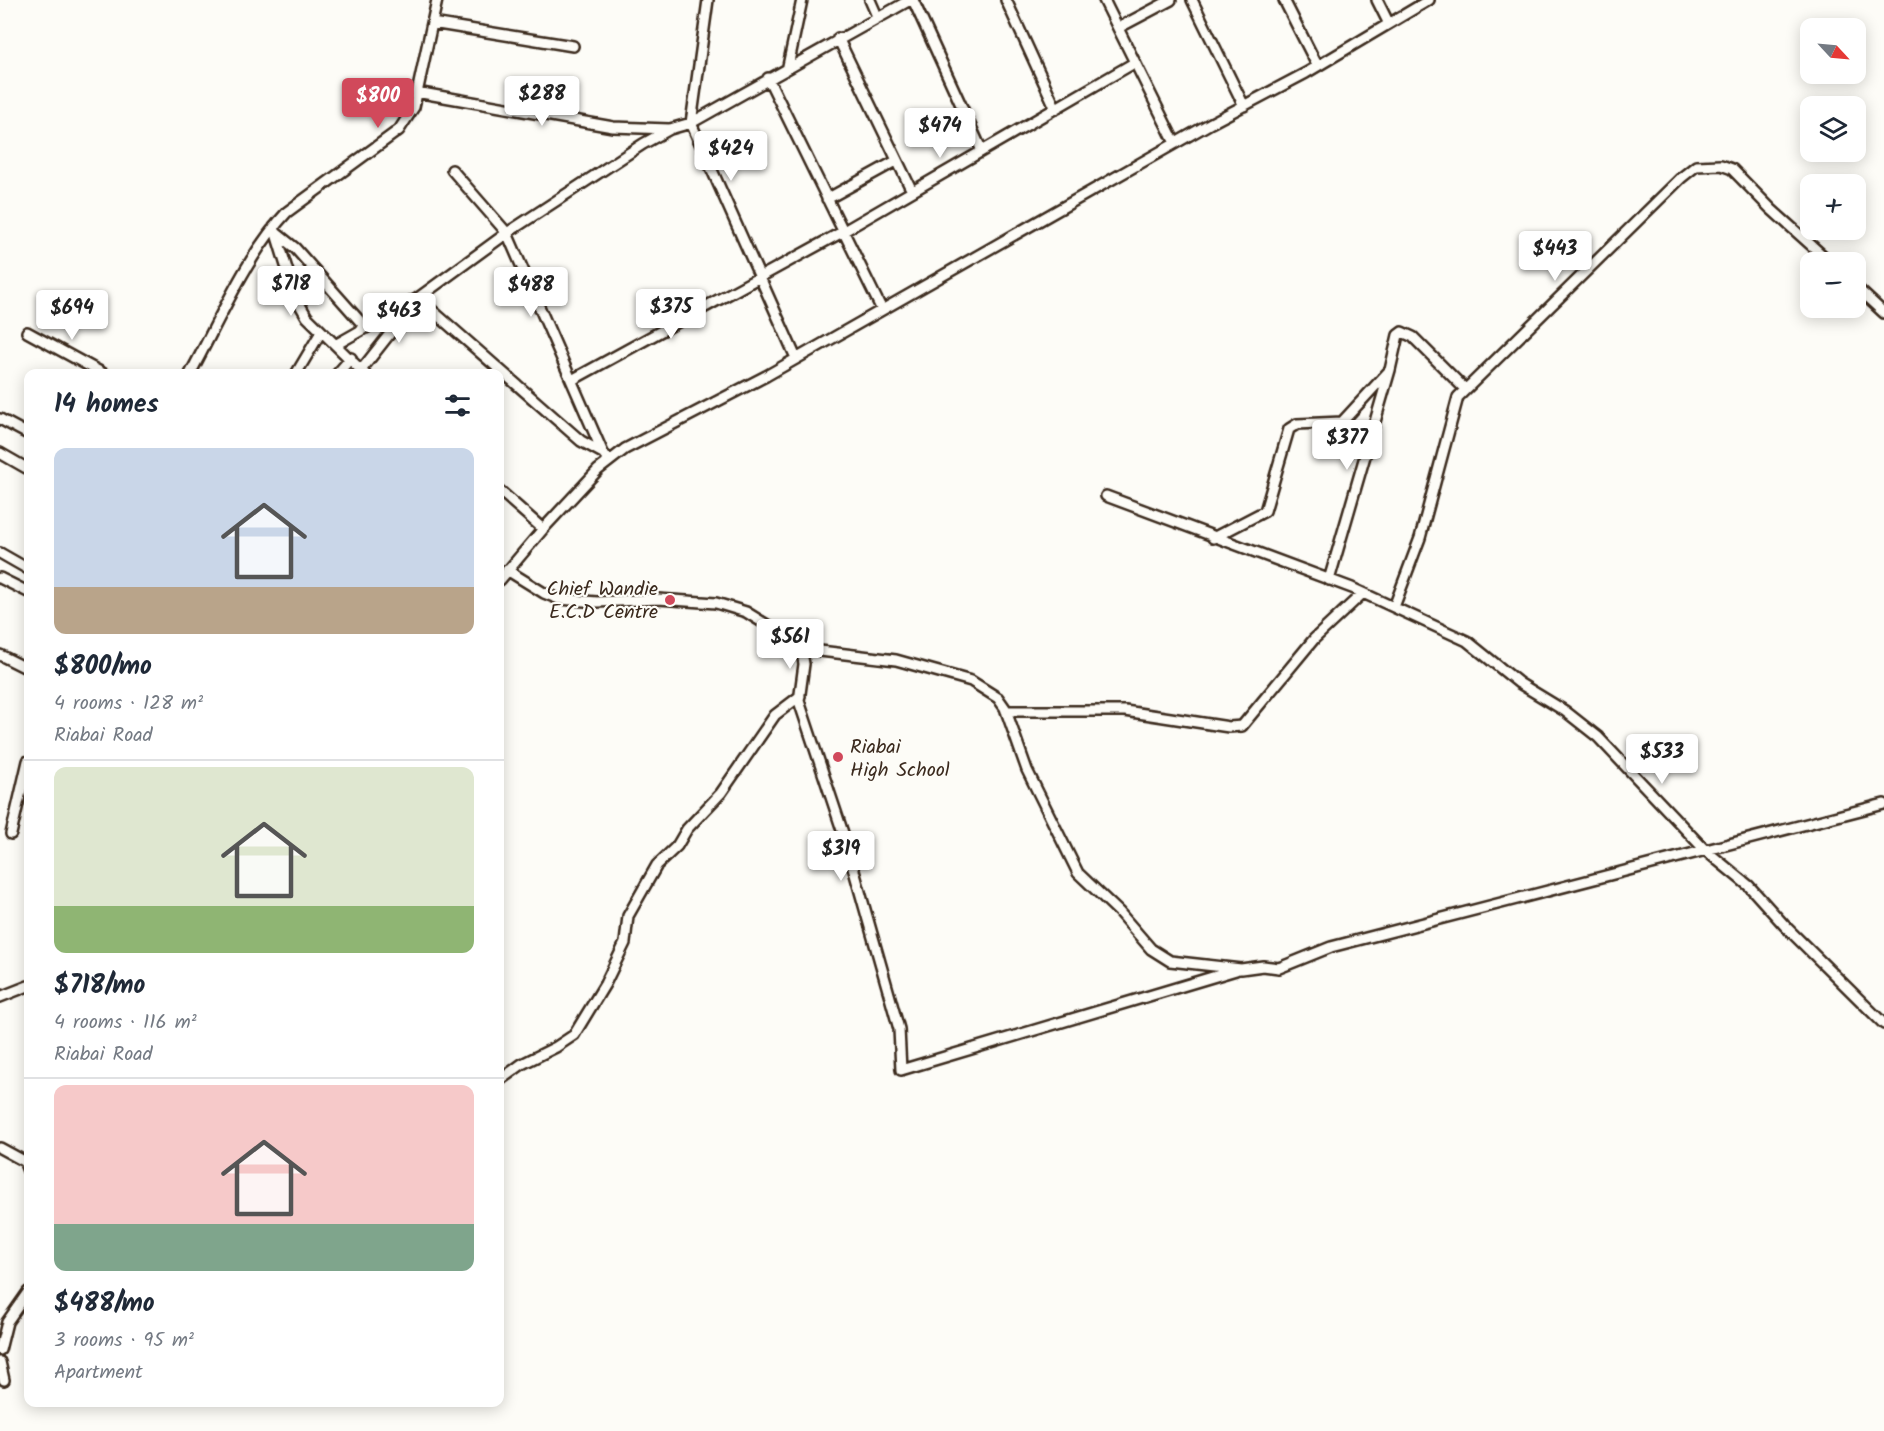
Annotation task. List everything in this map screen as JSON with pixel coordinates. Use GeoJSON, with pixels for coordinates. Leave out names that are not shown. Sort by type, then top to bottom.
{"type":"FeatureCollection","features":[{"type":"Feature","properties":{"kind":"street"},"geometry":{"type":"LineString","coordinates":[[193,369],[255,254],[274,229],[295,206],[399,130],[414,106],[437,0]]}},
{"type":"Feature","properties":{"kind":"street"},"geometry":{"type":"LineString","coordinates":[[708,0],[691,123],[796,358]]}},
{"type":"Feature","properties":{"kind":"street"},"geometry":{"type":"LineString","coordinates":[[788,66],[802,0]]}},
{"type":"Feature","properties":{"kind":"street"},"geometry":{"type":"LineString","coordinates":[[870,0],[877,16]]}},
{"type":"Feature","properties":{"kind":"street"},"geometry":{"type":"LineString","coordinates":[[337,345],[415,299],[507,233],[670,129],[691,123],[877,16],[911,0],[982,151]]}},
{"type":"Feature","properties":{"kind":"street"},"geometry":{"type":"LineString","coordinates":[[1006,0],[1056,109]]}},
{"type":"Feature","properties":{"kind":"street"},"geometry":{"type":"LineString","coordinates":[[1104,0],[1175,143]]}},
{"type":"Feature","properties":{"kind":"street"},"geometry":{"type":"LineString","coordinates":[[1118,28],[1171,0]]}},
{"type":"Feature","properties":{"kind":"street"},"geometry":{"type":"LineString","coordinates":[[1192,0],[1244,106]]}},
{"type":"Feature","properties":{"kind":"street"},"geometry":{"type":"LineString","coordinates":[[1284,0],[1317,65]]}},
{"type":"Feature","properties":{"kind":"street"},"geometry":{"type":"LineString","coordinates":[[1377,0],[1388,22]]}},
{"type":"Feature","properties":{"kind":"street"},"geometry":{"type":"LineString","coordinates":[[504,574],[606,457],[796,358],[1429,0]]}},
{"type":"Feature","properties":{"kind":"street"},"geometry":{"type":"LineString","coordinates":[[432,23],[573,46]]}},
{"type":"Feature","properties":{"kind":"street"},"geometry":{"type":"LineString","coordinates":[[838,39],[912,191]]}},
{"type":"Feature","properties":{"kind":"street"},"geometry":{"type":"LineString","coordinates":[[572,380],[844,231],[1134,63]]}},
{"type":"Feature","properties":{"kind":"street"},"geometry":{"type":"LineString","coordinates":[[768,78],[882,310]]}},
{"type":"Feature","properties":{"kind":"street"},"geometry":{"type":"LineString","coordinates":[[416,92],[613,127],[670,129]]}},
{"type":"Feature","properties":{"kind":"street"},"geometry":{"type":"LineString","coordinates":[[827,199],[896,161]]}},
{"type":"Feature","properties":{"kind":"street"},"geometry":{"type":"LineString","coordinates":[[1394,607],[1420,538],[1456,403],[1465,389],[1660,196],[1696,166],[1721,165],[1732,169],[1771,209],[1819,252]]}},
{"type":"Feature","properties":{"kind":"street"},"geometry":{"type":"LineString","coordinates":[[452,170],[507,233],[606,457]]}},
{"type":"Feature","properties":{"kind":"street"},"geometry":{"type":"LineString","coordinates":[[274,229],[295,248],[366,328]]}},
{"type":"Feature","properties":{"kind":"street"},"geometry":{"type":"LineString","coordinates":[[274,229],[296,298],[307,317],[362,369]]}},
{"type":"Feature","properties":{"kind":"street"},"geometry":{"type":"LineString","coordinates":[[1866,296],[1884,313]]}},
{"type":"Feature","properties":{"kind":"street"},"geometry":{"type":"LineString","coordinates":[[365,369],[415,299]]}},
{"type":"Feature","properties":{"kind":"street"},"geometry":{"type":"LineString","coordinates":[[415,299],[496,369]]}},
{"type":"Feature","properties":{"kind":"street"},"geometry":{"type":"LineString","coordinates":[[27,332],[95,369]]}},
{"type":"Feature","properties":{"kind":"street"},"geometry":{"type":"LineString","coordinates":[[299,369],[321,332]]}},
{"type":"Feature","properties":{"kind":"street"},"geometry":{"type":"LineString","coordinates":[[1329,580],[1398,335],[1408,333],[1465,389]]}},
{"type":"Feature","properties":{"kind":"street"},"geometry":{"type":"LineString","coordinates":[[341,369],[351,358]]}},
{"type":"Feature","properties":{"kind":"street"},"geometry":{"type":"LineString","coordinates":[[1213,538],[1265,511],[1292,425],[1342,422],[1390,370]]}},
{"type":"Feature","properties":{"kind":"street"},"geometry":{"type":"LineString","coordinates":[[504,376],[580,441],[606,457]]}},
{"type":"Feature","properties":{"kind":"street"},"geometry":{"type":"LineString","coordinates":[[0,419],[24,432]]}},
{"type":"Feature","properties":{"kind":"street"},"geometry":{"type":"LineString","coordinates":[[0,453],[24,467]]}},
{"type":"Feature","properties":{"kind":"street"},"geometry":{"type":"LineString","coordinates":[[504,495],[543,529]]}},
{"type":"Feature","properties":{"kind":"street"},"geometry":{"type":"LineString","coordinates":[[1106,496],[1363,593],[1406,615],[1467,641],[1519,683],[1572,717],[1598,737],[1705,850],[1749,886],[1785,927],[1884,1024]]}},
{"type":"Feature","properties":{"kind":"street"},"geometry":{"type":"LineString","coordinates":[[0,553],[24,567]]}},
{"type":"Feature","properties":{"kind":"street"},"geometry":{"type":"LineString","coordinates":[[507,570],[544,593],[559,599],[597,602],[658,599],[716,603],[746,612],[801,646],[820,651],[896,660],[971,681],[998,698],[1006,711],[1027,770],[1083,880],[1119,912],[1151,949],[1170,961],[1241,969]]}},
{"type":"Feature","properties":{"kind":"street"},"geometry":{"type":"LineString","coordinates":[[0,578],[24,590]]}},
{"type":"Feature","properties":{"kind":"street"},"geometry":{"type":"LineString","coordinates":[[1006,711],[1125,711],[1229,727],[1242,726],[1314,639],[1363,593]]}},
{"type":"Feature","properties":{"kind":"street"},"geometry":{"type":"LineString","coordinates":[[801,646],[804,664],[800,696],[804,720],[843,835],[899,1029],[902,1070],[1241,969],[1263,966],[1279,968],[1331,947],[1884,804]]}},
{"type":"Feature","properties":{"kind":"street"},"geometry":{"type":"LineString","coordinates":[[0,656],[24,667]]}},
{"type":"Feature","properties":{"kind":"street"},"geometry":{"type":"LineString","coordinates":[[504,1077],[522,1064],[574,1035],[605,984],[625,943],[628,916],[657,865],[677,846],[687,829],[721,793],[775,715],[800,696]]}},
{"type":"Feature","properties":{"kind":"street"},"geometry":{"type":"LineString","coordinates":[[11,834],[24,778]]}},
{"type":"Feature","properties":{"kind":"street"},"geometry":{"type":"LineString","coordinates":[[0,997],[24,988]]}},
{"type":"Feature","properties":{"kind":"street"},"geometry":{"type":"LineString","coordinates":[[0,1148],[24,1161]]}},
{"type":"Feature","properties":{"kind":"street"},"geometry":{"type":"LineString","coordinates":[[0,1350],[7,1322],[24,1298]]}},
{"type":"Feature","properties":{"kind":"street"},"geometry":{"type":"LineString","coordinates":[[0,1362],[4,1380]]}},
{"type":"Feature","properties":{"kind":"place","name":"Chief Wandie E.C.D Centre"},"geometry":{"type":"Point","coordinates":[670,600]}},
{"type":"Feature","properties":{"kind":"place","name":"Riabai High School"},"geometry":{"type":"Point","coordinates":[838,757]}}]}
